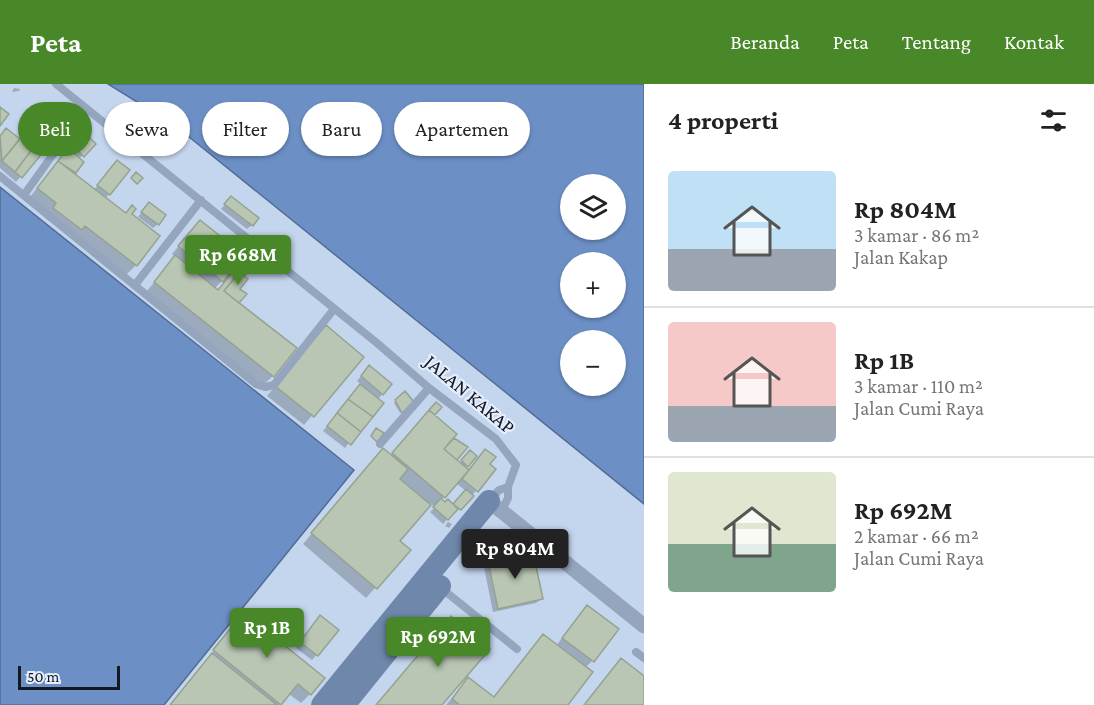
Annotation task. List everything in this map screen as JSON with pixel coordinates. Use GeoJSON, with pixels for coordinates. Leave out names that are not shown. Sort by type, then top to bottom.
{"type":"FeatureCollection","features":[{"type":"Feature","properties":{"kind":"street"},"geometry":{"type":"LineString","coordinates":[[322,705],[366,665],[495,506],[644,626]]}},
{"type":"Feature","properties":{"kind":"street"},"geometry":{"type":"LineString","coordinates":[[344,705],[366,665]]}},
{"type":"Feature","properties":{"kind":"lane","name":"JALAN KAKAP"},"geometry":{"type":"LineString","coordinates":[[56,84],[78,102]]}},
{"type":"Feature","properties":{"kind":"lane","name":"JALAN KAKAP"},"geometry":{"type":"LineString","coordinates":[[92,113],[377,343],[429,388],[496,439],[516,465],[508,487],[508,498],[495,506]]}},
{"type":"Feature","properties":{"kind":"lane"},"geometry":{"type":"LineString","coordinates":[[24,195],[52,156]]}},
{"type":"Feature","properties":{"kind":"lane"},"geometry":{"type":"LineString","coordinates":[[0,176],[256,384],[265,387],[274,385],[334,309]]}},
{"type":"Feature","properties":{"kind":"lane"},"geometry":{"type":"LineString","coordinates":[[135,285],[201,200]]}},
{"type":"Feature","properties":{"kind":"lane"},"geometry":{"type":"LineString","coordinates":[[380,444],[429,388]]}},
{"type":"Feature","properties":{"kind":"lane"},"geometry":{"type":"LineString","coordinates":[[495,506],[499,490],[508,487]]}},
{"type":"Feature","properties":{"kind":"lane"},"geometry":{"type":"LineString","coordinates":[[434,582],[517,649]]}},
{"type":"Feature","properties":{"kind":"lane"},"geometry":{"type":"LineString","coordinates":[[636,652],[644,658]]}},
{"type":"Feature","properties":{"kind":"shaded area"},"geometry":{"type":"Polygon","coordinates":[[[0,84],[108,84],[137,102],[104,102],[104,156],[190,156],[190,138],[202,147],[202,156],[213,156],[644,504],[644,705],[164,705],[354,470],[0,187],[0,84]]]}},
{"type":"Feature","properties":{"kind":"water"},"geometry":{"type":"Polygon","coordinates":[[[108,84],[644,84],[644,504],[213,156],[289,156],[289,102],[202,102],[202,147],[190,138],[190,102],[137,102],[108,84]]]}},
{"type":"Feature","properties":{"kind":"water"},"geometry":{"type":"Polygon","coordinates":[[[0,187],[354,470],[164,705],[0,705],[0,187]]]}},
{"type":"Feature","properties":{"kind":"building"},"geometry":{"type":"Polygon","coordinates":[[[0,107],[9,114],[0,126],[0,107]]]}},
{"type":"Feature","properties":{"kind":"building"},"geometry":{"type":"Polygon","coordinates":[[[6,128],[18,137],[18,141],[2,161],[0,136],[6,128]]]}},
{"type":"Feature","properties":{"kind":"building"},"geometry":{"type":"Polygon","coordinates":[[[18,141],[18,156],[27,156],[15,172],[2,161],[18,141]]]}},
{"type":"Feature","properties":{"kind":"building"},"geometry":{"type":"Polygon","coordinates":[[[27,156],[40,156],[22,178],[15,172],[27,156]]]}},
{"type":"Feature","properties":{"kind":"building"},"geometry":{"type":"Polygon","coordinates":[[[62,156],[77,156],[84,162],[76,173],[58,161],[62,156]]]}},
{"type":"Feature","properties":{"kind":"building"},"geometry":{"type":"Polygon","coordinates":[[[117,160],[130,170],[110,195],[97,185],[117,160]]]}},
{"type":"Feature","properties":{"kind":"building"},"geometry":{"type":"Polygon","coordinates":[[[58,161],[126,213],[132,205],[136,209],[132,214],[160,236],[137,266],[85,226],[82,230],[53,208],[56,203],[37,188],[58,161]]]}},
{"type":"Feature","properties":{"kind":"building"},"geometry":{"type":"Polygon","coordinates":[[[136,172],[143,178],[137,184],[131,178],[136,172]]]}},
{"type":"Feature","properties":{"kind":"building"},"geometry":{"type":"Polygon","coordinates":[[[231,196],[259,218],[253,226],[224,204],[231,196]]]}},
{"type":"Feature","properties":{"kind":"building"},"geometry":{"type":"Polygon","coordinates":[[[149,202],[166,215],[159,225],[141,212],[149,202]]]}},
{"type":"Feature","properties":{"kind":"building"},"geometry":{"type":"Polygon","coordinates":[[[200,220],[244,255],[223,282],[178,246],[200,220]]]}},
{"type":"Feature","properties":{"kind":"building"},"geometry":{"type":"Polygon","coordinates":[[[248,253],[253,256],[224,291],[297,348],[274,377],[154,282],[175,255],[218,290],[248,253]]]}},
{"type":"Feature","properties":{"kind":"building"},"geometry":{"type":"Polygon","coordinates":[[[245,265],[250,269],[244,276],[248,279],[240,289],[247,294],[239,303],[224,291],[245,265]]]}},
{"type":"Feature","properties":{"kind":"building"},"geometry":{"type":"Polygon","coordinates":[[[326,325],[364,357],[314,417],[275,386],[326,325]]]}},
{"type":"Feature","properties":{"kind":"building"},"geometry":{"type":"Polygon","coordinates":[[[369,365],[392,384],[383,395],[361,376],[369,365]]]}},
{"type":"Feature","properties":{"kind":"building"},"geometry":{"type":"Polygon","coordinates":[[[360,384],[384,403],[373,417],[348,399],[360,384]]]}},
{"type":"Feature","properties":{"kind":"building"},"geometry":{"type":"Polygon","coordinates":[[[405,391],[414,402],[402,413],[395,400],[405,391]]]}},
{"type":"Feature","properties":{"kind":"building"},"geometry":{"type":"Polygon","coordinates":[[[348,399],[373,417],[361,432],[337,413],[348,399]]]}},
{"type":"Feature","properties":{"kind":"building"},"geometry":{"type":"Polygon","coordinates":[[[436,402],[442,407],[435,415],[429,410],[436,402]]]}},
{"type":"Feature","properties":{"kind":"building"},"geometry":{"type":"Polygon","coordinates":[[[429,410],[457,434],[444,449],[469,470],[445,498],[392,453],[429,410]]]}},
{"type":"Feature","properties":{"kind":"building"},"geometry":{"type":"Polygon","coordinates":[[[337,413],[361,432],[351,445],[327,426],[337,413]]]}},
{"type":"Feature","properties":{"kind":"building"},"geometry":{"type":"Polygon","coordinates":[[[376,428],[384,433],[377,442],[371,436],[376,428]]]}},
{"type":"Feature","properties":{"kind":"building"},"geometry":{"type":"Polygon","coordinates":[[[454,438],[468,447],[457,460],[444,449],[454,438]]]}},
{"type":"Feature","properties":{"kind":"building"},"geometry":{"type":"Polygon","coordinates":[[[383,448],[408,469],[400,479],[431,505],[400,541],[411,550],[377,589],[311,533],[383,448]]]}},
{"type":"Feature","properties":{"kind":"building"},"geometry":{"type":"Polygon","coordinates":[[[485,449],[496,457],[490,464],[496,469],[478,492],[462,479],[485,449]]]}},
{"type":"Feature","properties":{"kind":"building"},"geometry":{"type":"Polygon","coordinates":[[[470,450],[477,456],[468,467],[461,460],[470,450]]]}},
{"type":"Feature","properties":{"kind":"building"},"geometry":{"type":"Polygon","coordinates":[[[466,489],[474,496],[461,510],[453,504],[466,489]]]}},
{"type":"Feature","properties":{"kind":"building"},"geometry":{"type":"Polygon","coordinates":[[[441,498],[445,502],[448,499],[458,509],[448,520],[433,507],[441,498]]]}},
{"type":"Feature","properties":{"kind":"building"},"geometry":{"type":"Polygon","coordinates":[[[533,552],[543,599],[498,609],[488,561],[533,552]]]}},
{"type":"Feature","properties":{"kind":"building"},"geometry":{"type":"Polygon","coordinates":[[[587,605],[619,629],[594,662],[562,638],[587,605]]]}},
{"type":"Feature","properties":{"kind":"building"},"geometry":{"type":"Polygon","coordinates":[[[243,613],[257,625],[263,617],[288,637],[283,644],[325,678],[311,695],[298,684],[281,705],[213,650],[243,613]]]}},
{"type":"Feature","properties":{"kind":"building"},"geometry":{"type":"Polygon","coordinates":[[[320,615],[339,630],[318,656],[300,642],[320,615]]]}},
{"type":"Feature","properties":{"kind":"building"},"geometry":{"type":"Polygon","coordinates":[[[451,616],[490,649],[442,705],[376,705],[451,616]]]}},
{"type":"Feature","properties":{"kind":"building"},"geometry":{"type":"Polygon","coordinates":[[[543,634],[593,672],[568,705],[460,705],[452,699],[468,677],[494,697],[543,634]]]}},
{"type":"Feature","properties":{"kind":"building"},"geometry":{"type":"Polygon","coordinates":[[[212,653],[277,705],[170,705],[212,653]]]}},
{"type":"Feature","properties":{"kind":"building"},"geometry":{"type":"Polygon","coordinates":[[[621,658],[644,676],[644,705],[584,705],[621,658]]]}}]}
